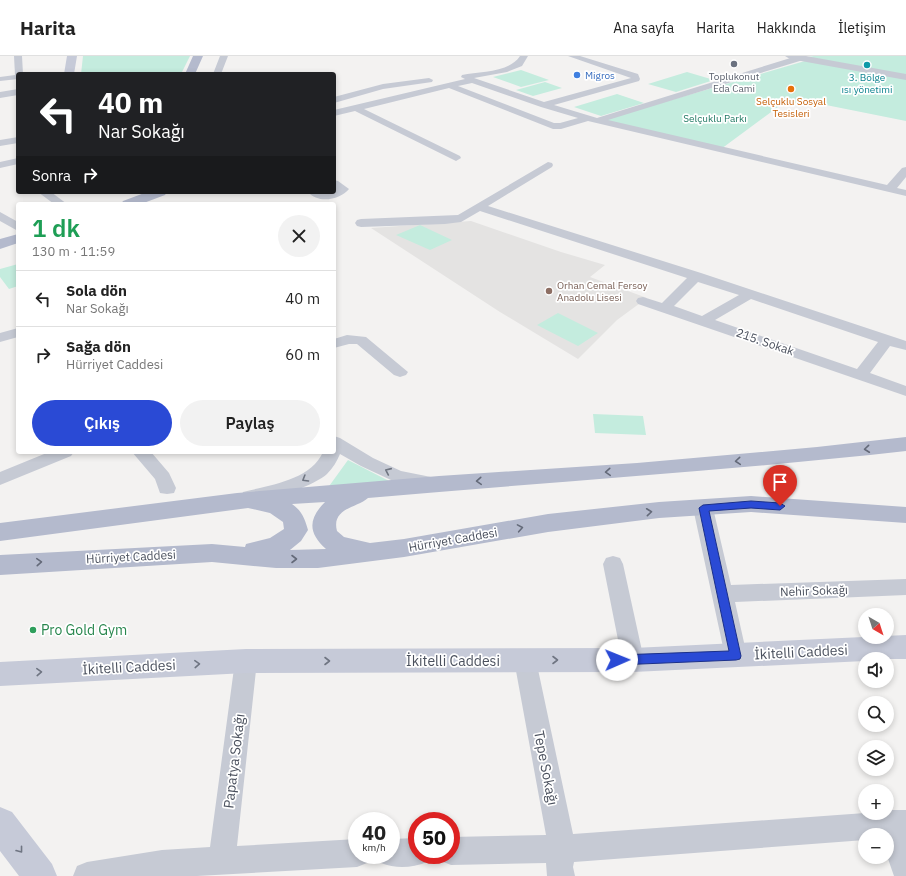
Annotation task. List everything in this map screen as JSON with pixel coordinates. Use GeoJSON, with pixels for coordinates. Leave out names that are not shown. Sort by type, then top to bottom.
{"type":"FeatureCollection","features":[{"type":"Feature","properties":{"kind":"main road"},"geometry":{"type":"LineString","coordinates":[[69,72],[72,56]]}},
{"type":"Feature","properties":{"kind":"main road"},"geometry":{"type":"LineString","coordinates":[[191,72],[198,56]]}},
{"type":"Feature","properties":{"kind":"main road"},"geometry":{"type":"LineString","coordinates":[[200,72],[206,56]]}},
{"type":"Feature","properties":{"kind":"main road"},"geometry":{"type":"LineString","coordinates":[[119,202],[141,194]]}},
{"type":"Feature","properties":{"kind":"main road"},"geometry":{"type":"LineString","coordinates":[[133,202],[155,194]]}},
{"type":"Feature","properties":{"kind":"main road"},"geometry":{"type":"LineString","coordinates":[[0,244],[16,239]]}},
{"type":"Feature","properties":{"kind":"main road"},"geometry":{"type":"LineString","coordinates":[[0,252],[16,246]]}},
{"type":"Feature","properties":{"kind":"main road"},"geometry":{"type":"LineString","coordinates":[[0,532],[237,501],[439,484],[637,470],[817,454],[906,444]]}},
{"type":"Feature","properties":{"kind":"main road"},"geometry":{"type":"LineString","coordinates":[[372,553],[337,544],[326,535],[323,523],[329,511],[337,505],[352,496],[378,489]]}},
{"type":"Feature","properties":{"kind":"main road"},"geometry":{"type":"LineString","coordinates":[[212,553],[261,550],[283,544],[292,537],[296,530],[293,519],[277,507],[268,503],[237,501]]}},
{"type":"Feature","properties":{"kind":"main road","name":"Hürriyet Caddesi"},"geometry":{"type":"LineString","coordinates":[[0,565],[212,553],[276,558],[318,559],[372,553],[548,523],[659,510],[751,504],[906,514]]}},
{"type":"Feature","properties":{"kind":"main road"},"geometry":{"type":"LineString","coordinates":[[0,520],[84,512],[116,518]]}},
{"type":"Feature","properties":{"kind":"main road","name":"İkitelli Caddesi"},"geometry":{"type":"LineString","coordinates":[[0,674],[246,661],[632,660],[906,647]]}},
{"type":"Feature","properties":{"kind":"main road"},"geometry":{"type":"LineString","coordinates":[[0,824],[40,876]]}},
{"type":"Feature","properties":{"kind":"street"},"geometry":{"type":"LineString","coordinates":[[18,56],[19,72]]}},
{"type":"Feature","properties":{"kind":"street"},"geometry":{"type":"LineString","coordinates":[[218,72],[224,56]]}},
{"type":"Feature","properties":{"kind":"street"},"geometry":{"type":"LineString","coordinates":[[336,99],[384,87],[413,82],[460,78],[504,70],[519,64],[524,56]]}},
{"type":"Feature","properties":{"kind":"street"},"geometry":{"type":"LineString","coordinates":[[544,105],[636,79],[635,76],[572,56]]}},
{"type":"Feature","properties":{"kind":"street"},"geometry":{"type":"LineString","coordinates":[[790,56],[906,77]]}},
{"type":"Feature","properties":{"kind":"street"},"geometry":{"type":"LineString","coordinates":[[599,121],[800,58]]}},
{"type":"Feature","properties":{"kind":"street"},"geometry":{"type":"LineString","coordinates":[[0,79],[16,76]]}},
{"type":"Feature","properties":{"kind":"street"},"geometry":{"type":"LineString","coordinates":[[336,113],[473,80],[544,105],[599,121],[906,193]]}},
{"type":"Feature","properties":{"kind":"street"},"geometry":{"type":"LineString","coordinates":[[451,86],[552,126],[561,126],[588,118]]}},
{"type":"Feature","properties":{"kind":"street"},"geometry":{"type":"LineString","coordinates":[[0,95],[16,92]]}},
{"type":"Feature","properties":{"kind":"street"},"geometry":{"type":"LineString","coordinates":[[356,108],[456,158]]}},
{"type":"Feature","properties":{"kind":"street"},"geometry":{"type":"LineString","coordinates":[[0,143],[16,140]]}},
{"type":"Feature","properties":{"kind":"street"},"geometry":{"type":"LineString","coordinates":[[3,165],[16,162]]}},
{"type":"Feature","properties":{"kind":"street"},"geometry":{"type":"LineString","coordinates":[[3,165],[16,172]]}},
{"type":"Feature","properties":{"kind":"street"},"geometry":{"type":"LineString","coordinates":[[361,223],[461,218],[548,165]]}},
{"type":"Feature","properties":{"kind":"street"},"geometry":{"type":"LineString","coordinates":[[890,189],[906,170]]}},
{"type":"Feature","properties":{"kind":"street"},"geometry":{"type":"LineString","coordinates":[[317,194],[327,197],[339,193],[343,189],[336,184]]}},
{"type":"Feature","properties":{"kind":"street"},"geometry":{"type":"LineString","coordinates":[[47,194],[58,202]]}},
{"type":"Feature","properties":{"kind":"street"},"geometry":{"type":"LineString","coordinates":[[479,208],[696,276],[906,346]]}},
{"type":"Feature","properties":{"kind":"street"},"geometry":{"type":"LineString","coordinates":[[0,216],[16,226]]}},
{"type":"Feature","properties":{"kind":"street"},"geometry":{"type":"LineString","coordinates":[[665,308],[696,276]]}},
{"type":"Feature","properties":{"kind":"street"},"geometry":{"type":"LineString","coordinates":[[704,321],[750,294]]}},
{"type":"Feature","properties":{"kind":"street","name":"215. Sokak"},"geometry":{"type":"LineString","coordinates":[[643,301],[906,391]]}},
{"type":"Feature","properties":{"kind":"street"},"geometry":{"type":"LineString","coordinates":[[0,338],[16,333]]}},
{"type":"Feature","properties":{"kind":"street"},"geometry":{"type":"LineString","coordinates":[[336,343],[347,339],[362,340],[400,372]]}},
{"type":"Feature","properties":{"kind":"street"},"geometry":{"type":"LineString","coordinates":[[861,375],[887,340]]}},
{"type":"Feature","properties":{"kind":"street"},"geometry":{"type":"LineString","coordinates":[[336,443],[367,462],[398,476],[439,484]]}},
{"type":"Feature","properties":{"kind":"street"},"geometry":{"type":"LineString","coordinates":[[0,479],[60,454]]}},
{"type":"Feature","properties":{"kind":"street"},"geometry":{"type":"LineString","coordinates":[[143,454],[163,477],[166,488]]}},
{"type":"Feature","properties":{"kind":"street"},"geometry":{"type":"LineString","coordinates":[[237,501],[302,482],[322,468],[332,454]]}},
{"type":"Feature","properties":{"kind":"street"},"geometry":{"type":"LineString","coordinates":[[703,508],[736,656]]}},
{"type":"Feature","properties":{"kind":"street"},"geometry":{"type":"LineString","coordinates":[[614,564],[632,660]]}},
{"type":"Feature","properties":{"kind":"street","name":"Nehir Sokağı"},"geometry":{"type":"LineString","coordinates":[[722,594],[906,587]]}},
{"type":"Feature","properties":{"kind":"street","name":"Tepe Sokağı"},"geometry":{"type":"LineString","coordinates":[[525,660],[562,849],[559,867],[561,876]]}},
{"type":"Feature","properties":{"kind":"street","name":"Papatya Sokağı"},"geometry":{"type":"LineString","coordinates":[[222,860],[246,661]]}},
{"type":"Feature","properties":{"kind":"street"},"geometry":{"type":"LineString","coordinates":[[460,851],[562,849],[898,824],[906,870]]}},
{"type":"Feature","properties":{"kind":"street"},"geometry":{"type":"LineString","coordinates":[[87,876],[162,864],[348,853]]}},
{"type":"Feature","properties":{"kind":"shaded area","name":"Orhan Cemal Fersoy Anadolu Lisesi"},"geometry":{"type":"Polygon","coordinates":[[[471,221],[561,252],[605,265],[590,277],[647,298],[617,320],[578,359],[500,312],[371,228],[471,221]]]}},
{"type":"Feature","properties":{"kind":"green space"},"geometry":{"type":"Polygon","coordinates":[[[83,56],[190,56],[182,72],[81,72],[83,56]]]}},
{"type":"Feature","properties":{"kind":"green space"},"geometry":{"type":"Polygon","coordinates":[[[906,56],[906,75],[808,57],[906,56]]]}},
{"type":"Feature","properties":{"kind":"green space","name":"Selçuklu Parkı"},"geometry":{"type":"Polygon","coordinates":[[[805,61],[906,79],[906,121],[811,102],[782,104],[721,149],[599,121],[805,61]]]}},
{"type":"Feature","properties":{"kind":"green space"},"geometry":{"type":"Polygon","coordinates":[[[521,70],[549,80],[521,87],[493,77],[521,70]]]}},
{"type":"Feature","properties":{"kind":"green space"},"geometry":{"type":"Polygon","coordinates":[[[687,72],[714,80],[676,92],[648,84],[687,72]]]}},
{"type":"Feature","properties":{"kind":"green space"},"geometry":{"type":"Polygon","coordinates":[[[545,82],[562,88],[533,96],[516,90],[545,82]]]}},
{"type":"Feature","properties":{"kind":"green space"},"geometry":{"type":"Polygon","coordinates":[[[617,94],[644,103],[601,116],[574,107],[617,94]]]}},
{"type":"Feature","properties":{"kind":"green space"},"geometry":{"type":"Polygon","coordinates":[[[420,225],[452,240],[430,250],[396,235],[420,225]]]}},
{"type":"Feature","properties":{"kind":"green space"},"geometry":{"type":"Polygon","coordinates":[[[16,265],[16,287],[9,289],[0,277],[0,269],[16,265]]]}},
{"type":"Feature","properties":{"kind":"green space"},"geometry":{"type":"Polygon","coordinates":[[[558,313],[598,333],[578,346],[537,325],[558,313]]]}},
{"type":"Feature","properties":{"kind":"green space"},"geometry":{"type":"Polygon","coordinates":[[[593,414],[643,416],[646,435],[595,433],[593,414]]]}},
{"type":"Feature","properties":{"kind":"green space"},"geometry":{"type":"Polygon","coordinates":[[[348,460],[391,482],[327,489],[348,460]]]}},
{"type":"Feature","properties":{"kind":"place","name":"Toplukonut Eda Cami"},"geometry":{"type":"Point","coordinates":[734,64]}},
{"type":"Feature","properties":{"kind":"place","name":"3. Bölge ısı yönetimi"},"geometry":{"type":"Point","coordinates":[867,65]}},
{"type":"Feature","properties":{"kind":"place","name":"Migros"},"geometry":{"type":"Point","coordinates":[577,75]}},
{"type":"Feature","properties":{"kind":"place","name":"Selçuklu Sosyal Tesisleri"},"geometry":{"type":"Point","coordinates":[791,89]}},
{"type":"Feature","properties":{"kind":"place","name":"Orhan Cemal Fersoy Anadolu Lisesi"},"geometry":{"type":"Point","coordinates":[549,291]}},
{"type":"Feature","properties":{"kind":"place","name":"Pro Gold Gym"},"geometry":{"type":"Point","coordinates":[33,630]}},
{"type":"Feature","properties":{"kind":"route"},"geometry":{"type":"LineString","coordinates":[[617,660],[736,656],[703,508],[751,504],[780,506]]}}]}
